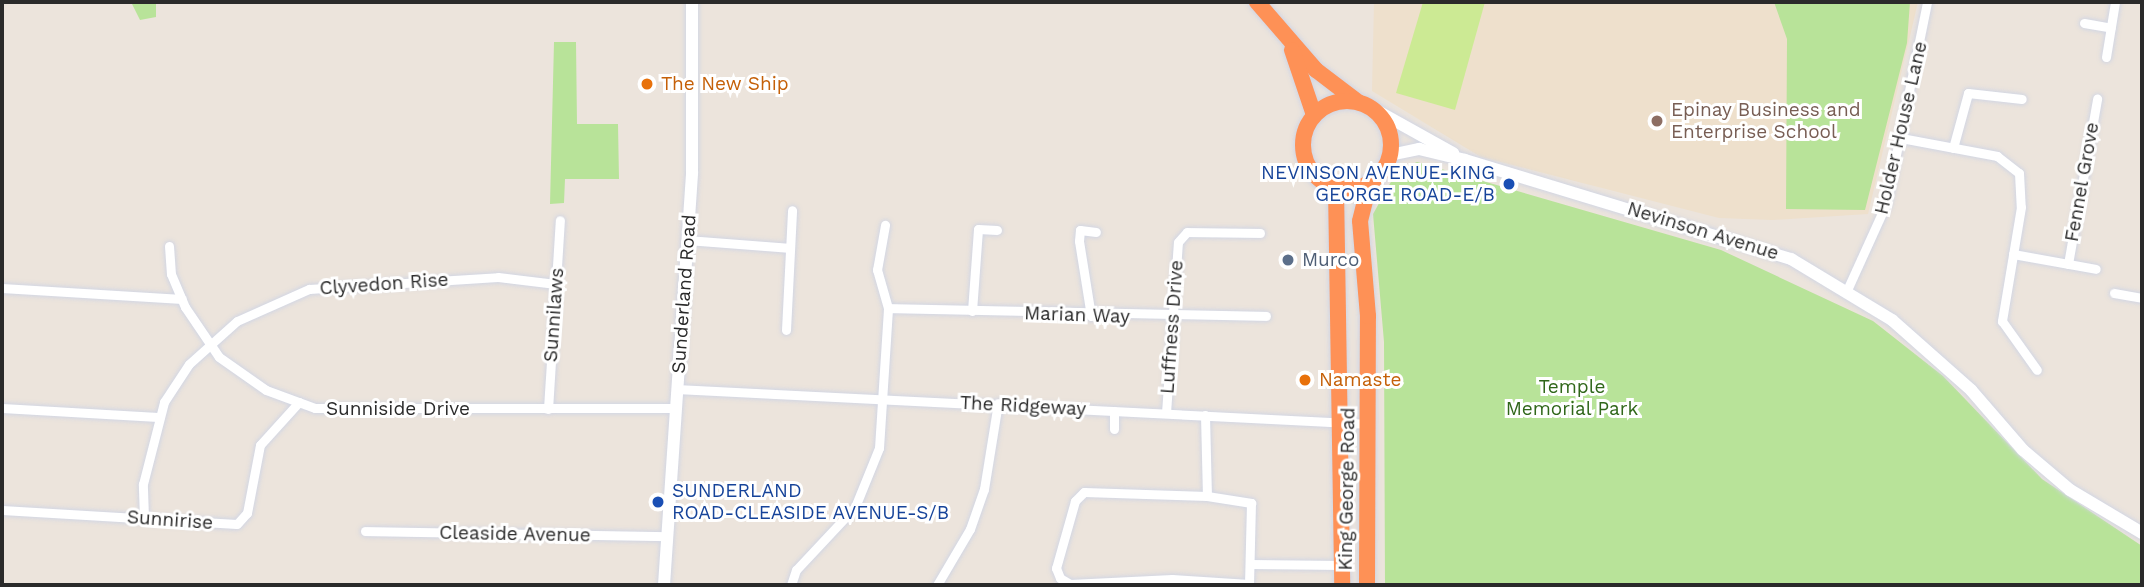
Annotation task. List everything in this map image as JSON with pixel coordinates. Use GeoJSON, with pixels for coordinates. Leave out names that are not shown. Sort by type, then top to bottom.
{"type":"FeatureCollection","features":[{"type":"Feature","properties":{"kind":"highway"},"geometry":{"type":"LineString","coordinates":[[1257,2],[1289,42],[1365,105],[1388,129],[1390,155],[1368,184],[1336,188],[1311,172],[1304,158],[1306,127],[1314,115],[1334,102],[1365,105]]}},
{"type":"Feature","properties":{"kind":"highway"},"geometry":{"type":"LineString","coordinates":[[1289,42],[1314,115]]}},
{"type":"Feature","properties":{"kind":"highway","name":"King George Road"},"geometry":{"type":"LineString","coordinates":[[1367,585],[1370,424],[1360,221],[1368,184]]}},
{"type":"Feature","properties":{"kind":"highway","name":"King George Road"},"geometry":{"type":"LineString","coordinates":[[1336,188],[1342,585]]}},
{"type":"Feature","properties":{"kind":"street","name":"Sunderland Road"},"geometry":{"type":"LineString","coordinates":[[664,585],[673,408],[688,240],[692,2]]}},
{"type":"Feature","properties":{"kind":"street","name":"Holder House Lane"},"geometry":{"type":"LineString","coordinates":[[1847,290],[1886,204],[1927,2]]}},
{"type":"Feature","properties":{"kind":"street"},"geometry":{"type":"LineString","coordinates":[[2106,57],[2115,2]]}},
{"type":"Feature","properties":{"kind":"street"},"geometry":{"type":"LineString","coordinates":[[2084,23],[2111,28]]}},
{"type":"Feature","properties":{"kind":"street"},"geometry":{"type":"LineString","coordinates":[[1954,148],[1968,93],[2022,99]]}},
{"type":"Feature","properties":{"kind":"street","name":"Fennel Grove"},"geometry":{"type":"LineString","coordinates":[[2068,264],[2097,99]]}},
{"type":"Feature","properties":{"kind":"street","name":"Nevinson Avenue"},"geometry":{"type":"LineString","coordinates":[[1365,105],[1465,160]]}},
{"type":"Feature","properties":{"kind":"street"},"geometry":{"type":"LineString","coordinates":[[1901,138],[1997,156],[2019,173],[2013,254],[2002,321],[2037,370]]}},
{"type":"Feature","properties":{"kind":"street","name":"Nevinson Avenue"},"geometry":{"type":"LineString","coordinates":[[1390,155],[1419,149],[1465,160],[1751,242],[1847,290],[1921,344],[2070,490],[2142,533]]}},
{"type":"Feature","properties":{"kind":"street"},"geometry":{"type":"LineString","coordinates":[[786,330],[792,210]]}},
{"type":"Feature","properties":{"kind":"street","name":"Sunnilaws"},"geometry":{"type":"LineString","coordinates":[[548,409],[560,220]]}},
{"type":"Feature","properties":{"kind":"street"},"geometry":{"type":"LineString","coordinates":[[791,585],[796,570],[865,488],[885,400],[888,308],[877,270],[885,225]]}},
{"type":"Feature","properties":{"kind":"street"},"geometry":{"type":"LineString","coordinates":[[972,311],[978,229],[997,230]]}},
{"type":"Feature","properties":{"kind":"street"},"geometry":{"type":"LineString","coordinates":[[1091,316],[1079,241],[1080,230],[1096,232]]}},
{"type":"Feature","properties":{"kind":"street","name":"Luffness Drive"},"geometry":{"type":"LineString","coordinates":[[1166,413],[1178,242],[1187,233],[1260,233]]}},
{"type":"Feature","properties":{"kind":"street"},"geometry":{"type":"LineString","coordinates":[[688,240],[790,248]]}},
{"type":"Feature","properties":{"kind":"street","name":"Sunniside Drive"},"geometry":{"type":"LineString","coordinates":[[169,246],[182,299],[212,346],[266,390],[299,402],[353,410],[673,408]]}},
{"type":"Feature","properties":{"kind":"street","name":"Fennel Grove"},"geometry":{"type":"LineString","coordinates":[[2013,254],[2096,269]]}},
{"type":"Feature","properties":{"kind":"street","name":"Clyvedon Rise"},"geometry":{"type":"LineString","coordinates":[[144,518],[143,484],[158,417],[189,364],[237,321],[309,289],[498,277],[556,284]]}},
{"type":"Feature","properties":{"kind":"street"},"geometry":{"type":"LineString","coordinates":[[2,288],[182,299]]}},
{"type":"Feature","properties":{"kind":"street"},"geometry":{"type":"LineString","coordinates":[[2114,293],[2142,298]]}},
{"type":"Feature","properties":{"kind":"street","name":"Marian Way"},"geometry":{"type":"LineString","coordinates":[[888,308],[1173,318],[1266,316]]}},
{"type":"Feature","properties":{"kind":"street","name":"The Ridgeway"},"geometry":{"type":"LineString","coordinates":[[676,389],[998,403],[1370,424]]}},
{"type":"Feature","properties":{"kind":"street","name":"Sunnirise"},"geometry":{"type":"LineString","coordinates":[[2,510],[237,524],[247,513],[260,444],[299,402]]}},
{"type":"Feature","properties":{"kind":"street"},"geometry":{"type":"LineString","coordinates":[[937,585],[970,528],[984,489],[998,403]]}},
{"type":"Feature","properties":{"kind":"street"},"geometry":{"type":"LineString","coordinates":[[2,408],[158,417]]}},
{"type":"Feature","properties":{"kind":"street"},"geometry":{"type":"LineString","coordinates":[[1114,411],[1114,429]]}},
{"type":"Feature","properties":{"kind":"street"},"geometry":{"type":"LineString","coordinates":[[1205,415],[1207,496]]}},
{"type":"Feature","properties":{"kind":"street"},"geometry":{"type":"LineString","coordinates":[[1084,492],[1207,496],[1251,503],[1249,584],[1172,579],[1110,585],[1070,584],[1056,568],[1075,501],[1084,492]]}},
{"type":"Feature","properties":{"kind":"street","name":"Cleaside Avenue"},"geometry":{"type":"LineString","coordinates":[[365,531],[665,536]]}},
{"type":"Feature","properties":{"kind":"street"},"geometry":{"type":"LineString","coordinates":[[1250,564],[1342,565]]}},
{"type":"Feature","properties":{"kind":"shaded area","name":"Epinay Business and Enterprise School"},"geometry":{"type":"Polygon","coordinates":[[[1374,2],[1918,2],[1868,214],[1772,220],[1719,218],[1481,157],[1372,91],[1374,2]]]}},
{"type":"Feature","properties":{"kind":"green space"},"geometry":{"type":"Polygon","coordinates":[[[131,2],[156,2],[156,17],[140,20],[131,2]]]}},
{"type":"Feature","properties":{"kind":"green space"},"geometry":{"type":"Polygon","coordinates":[[[1423,2],[1485,2],[1455,110],[1396,93],[1423,2]]]}},
{"type":"Feature","properties":{"kind":"green space"},"geometry":{"type":"Polygon","coordinates":[[[1774,2],[1910,2],[1907,43],[1865,210],[1786,209],[1787,39],[1774,2]]]}},
{"type":"Feature","properties":{"kind":"green space"},"geometry":{"type":"Polygon","coordinates":[[[554,42],[576,42],[577,124],[618,124],[619,179],[565,179],[564,203],[550,204],[554,42]]]}},
{"type":"Feature","properties":{"kind":"green space","name":"Temple Memorial Park"},"geometry":{"type":"Polygon","coordinates":[[[1417,162],[1721,250],[1873,321],[1943,376],[2042,479],[2142,546],[2142,585],[1385,585],[1384,342],[1373,214],[1397,171],[1417,162]]]}},
{"type":"Feature","properties":{"kind":"place","name":"The New Ship"},"geometry":{"type":"Point","coordinates":[647,84]}},
{"type":"Feature","properties":{"kind":"place","name":"Epinay Business and Enterprise School"},"geometry":{"type":"Point","coordinates":[1657,121]}},
{"type":"Feature","properties":{"kind":"place","name":"NEVINSON AVENUE-KING GEORGE ROAD-E/B"},"geometry":{"type":"Point","coordinates":[1509,184]}},
{"type":"Feature","properties":{"kind":"place","name":"Murco"},"geometry":{"type":"Point","coordinates":[1288,260]}},
{"type":"Feature","properties":{"kind":"place","name":"Namaste"},"geometry":{"type":"Point","coordinates":[1305,380]}},
{"type":"Feature","properties":{"kind":"place","name":"SUNDERLAND ROAD-CLEASIDE AVENUE-S/B"},"geometry":{"type":"Point","coordinates":[658,502]}}]}
